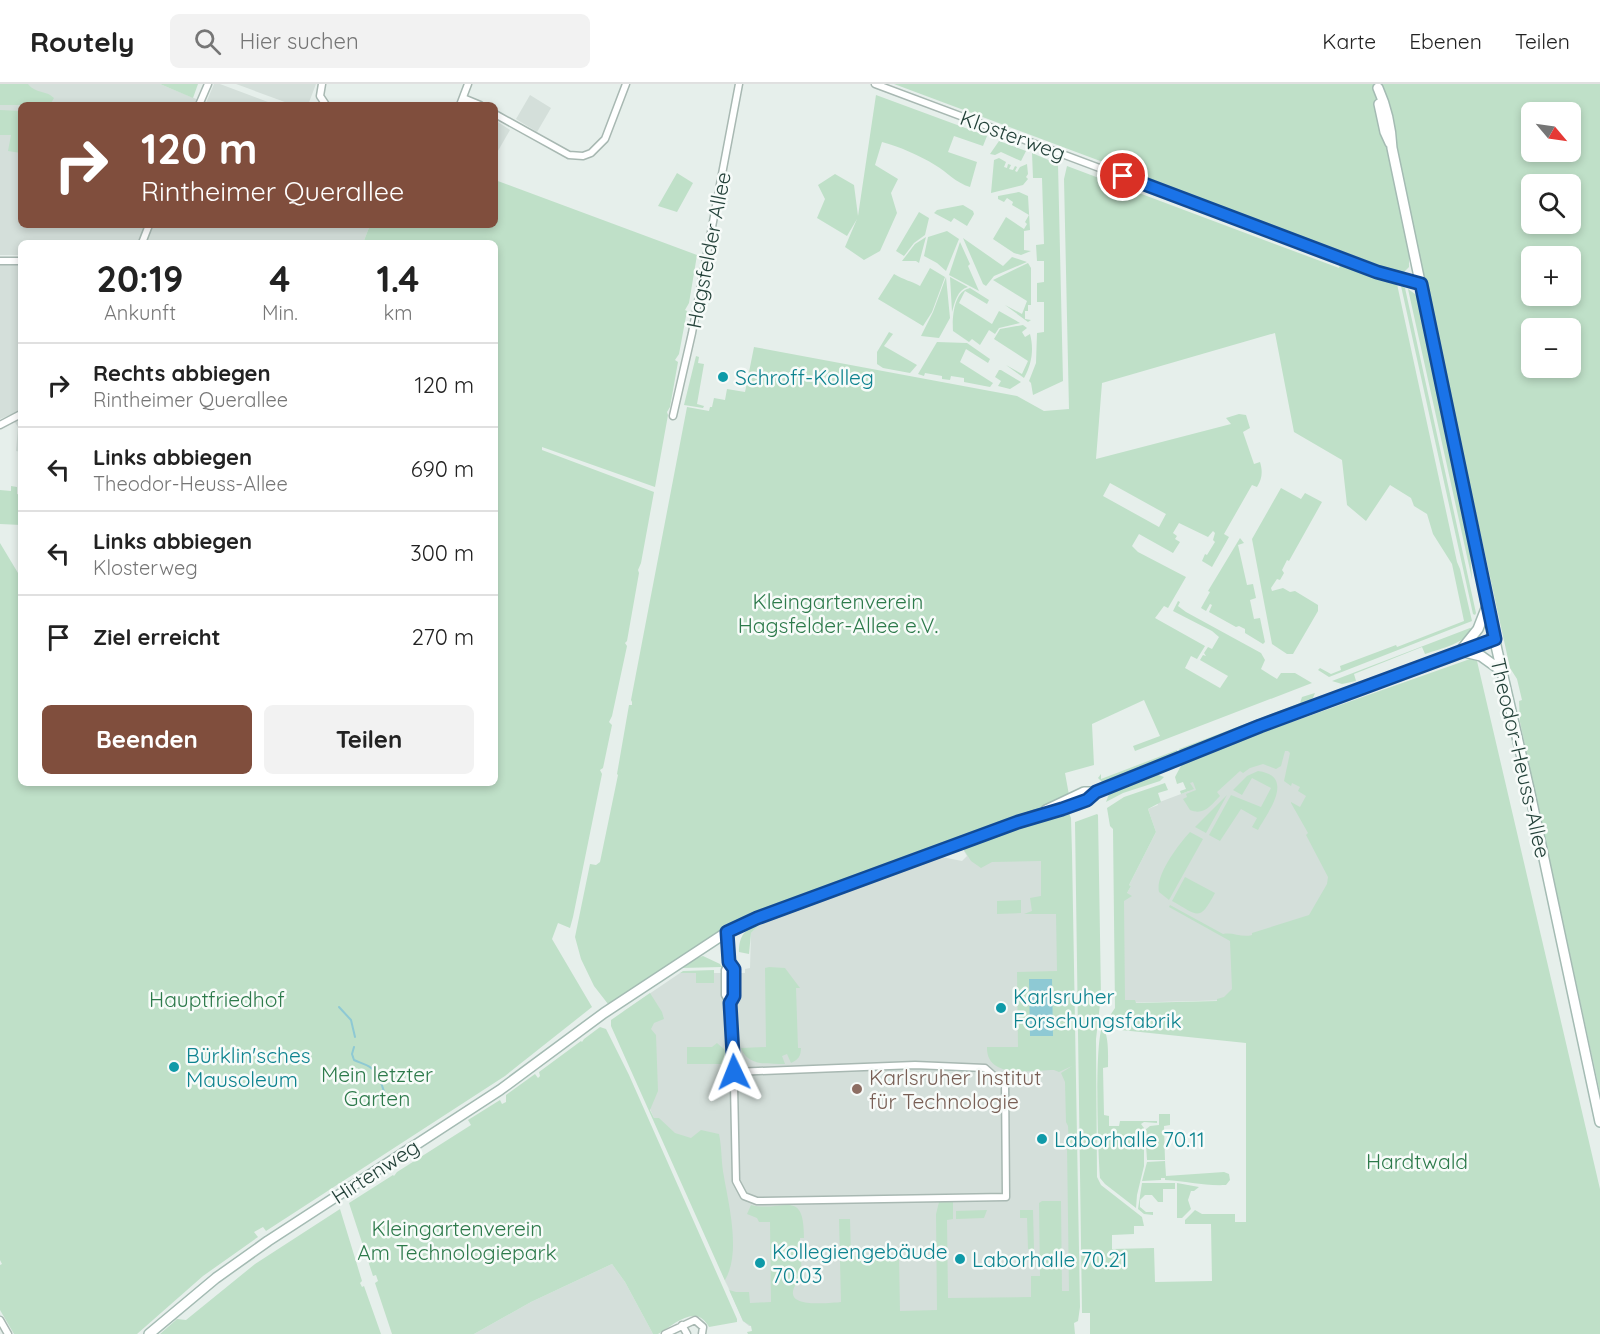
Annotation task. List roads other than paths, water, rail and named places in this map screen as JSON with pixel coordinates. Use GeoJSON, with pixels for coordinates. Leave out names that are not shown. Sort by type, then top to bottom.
{"type":"FeatureCollection","features":[{"type":"Feature","properties":{"kind":"street"},"geometry":{"type":"LineString","coordinates":[[200,102],[208,84]]}},
{"type":"Feature","properties":{"kind":"street"},"geometry":{"type":"LineString","coordinates":[[322,84],[320,96],[324,102]]}},
{"type":"Feature","properties":{"kind":"street"},"geometry":{"type":"LineString","coordinates":[[462,102],[468,84]]}},
{"type":"Feature","properties":{"kind":"street"},"geometry":{"type":"LineString","coordinates":[[498,116],[568,155],[583,156],[591,153],[605,139],[626,84]]}},
{"type":"Feature","properties":{"kind":"street","name":"Hagsfelder Allee"},"geometry":{"type":"LineString","coordinates":[[673,416],[690,342],[739,84]]}},
{"type":"Feature","properties":{"kind":"street","name":"Klosterweg"},"geometry":{"type":"LineString","coordinates":[[875,84],[1377,272],[1421,284]]}},
{"type":"Feature","properties":{"kind":"street","name":"Theodor-Heuss-Allee"},"geometry":{"type":"LineString","coordinates":[[1378,86],[1391,130],[1392,148],[1495,639],[1600,1122]]}},
{"type":"Feature","properties":{"kind":"street"},"geometry":{"type":"LineString","coordinates":[[0,261],[18,261]]}},
{"type":"Feature","properties":{"kind":"street"},"geometry":{"type":"LineString","coordinates":[[0,425],[18,416]]}},
{"type":"Feature","properties":{"kind":"street"},"geometry":{"type":"LineString","coordinates":[[1488,604],[1478,629],[1460,651],[1481,656],[1502,671]]}},
{"type":"Feature","properties":{"kind":"street","name":"Hirtenweg"},"geometry":{"type":"LineString","coordinates":[[149,1334],[248,1254],[500,1090],[604,1013],[727,932],[757,918],[1036,815],[1087,800],[1096,792],[1260,726],[1495,639]]}},
{"type":"Feature","properties":{"kind":"street"},"geometry":{"type":"LineString","coordinates":[[727,932],[729,962],[725,970],[725,995],[730,1003],[736,1181],[744,1196],[757,1201],[1006,1197],[1005,1080],[994,1076],[985,1068],[915,1065],[734,1072]]}},
{"type":"Feature","properties":{"kind":"street"},"geometry":{"type":"LineString","coordinates":[[0,1320],[8,1334]]}},
{"type":"Feature","properties":{"kind":"street"},"geometry":{"type":"LineString","coordinates":[[666,1334],[682,1325],[698,1321],[704,1330],[702,1334]]}},
{"type":"Feature","properties":{"kind":"street"},"geometry":{"type":"LineString","coordinates":[[682,1325],[687,1334]]}},
{"type":"Feature","properties":{"kind":"water"},"geometry":{"type":"Polygon","coordinates":[[[1029,979],[1052,979],[1053,1036],[1030,1036],[1029,979]]]}},
{"type":"Feature","properties":{"kind":"waterway"},"geometry":{"type":"LineString","coordinates":[[339,1007],[351,1020],[355,1037]]}},
{"type":"Feature","properties":{"kind":"waterway"},"geometry":{"type":"LineString","coordinates":[[354,1047],[352,1054],[354,1060],[374,1070],[387,1098],[393,1104]]}},
{"type":"Feature","properties":{"kind":"place","name":"Schroff-Kolleg"},"geometry":{"type":"Point","coordinates":[723,377]}},
{"type":"Feature","properties":{"kind":"place","name":"Karlsruher Forschungsfabrik"},"geometry":{"type":"Point","coordinates":[1001,1008]}},
{"type":"Feature","properties":{"kind":"place","name":"Bürklin'sches Mausoleum"},"geometry":{"type":"Point","coordinates":[174,1067]}},
{"type":"Feature","properties":{"kind":"place","name":"Karlsruher Institut für Technologie"},"geometry":{"type":"Point","coordinates":[857,1089]}},
{"type":"Feature","properties":{"kind":"place","name":"Laborhalle 70.11"},"geometry":{"type":"Point","coordinates":[1042,1139]}},
{"type":"Feature","properties":{"kind":"place","name":"Laborhalle 70.21"},"geometry":{"type":"Point","coordinates":[960,1259]}},
{"type":"Feature","properties":{"kind":"place","name":"Kollegiengebäude 70.03"},"geometry":{"type":"Point","coordinates":[760,1263]}},
{"type":"Feature","properties":{"kind":"park label","name":"Kleingartenverein Hagsfelder-Allee e.V."},"geometry":{"type":"Point","coordinates":[838,613]}},
{"type":"Feature","properties":{"kind":"park label","name":"Hauptfriedhof"},"geometry":{"type":"Point","coordinates":[217,999]}},
{"type":"Feature","properties":{"kind":"park label","name":"Mein letzter Garten"},"geometry":{"type":"Point","coordinates":[377,1086]}},
{"type":"Feature","properties":{"kind":"park label","name":"Hardtwald"},"geometry":{"type":"Point","coordinates":[1417,1161]}},
{"type":"Feature","properties":{"kind":"park label","name":"Kleingartenverein Am Technologiepark"},"geometry":{"type":"Point","coordinates":[457,1240]}}]}
